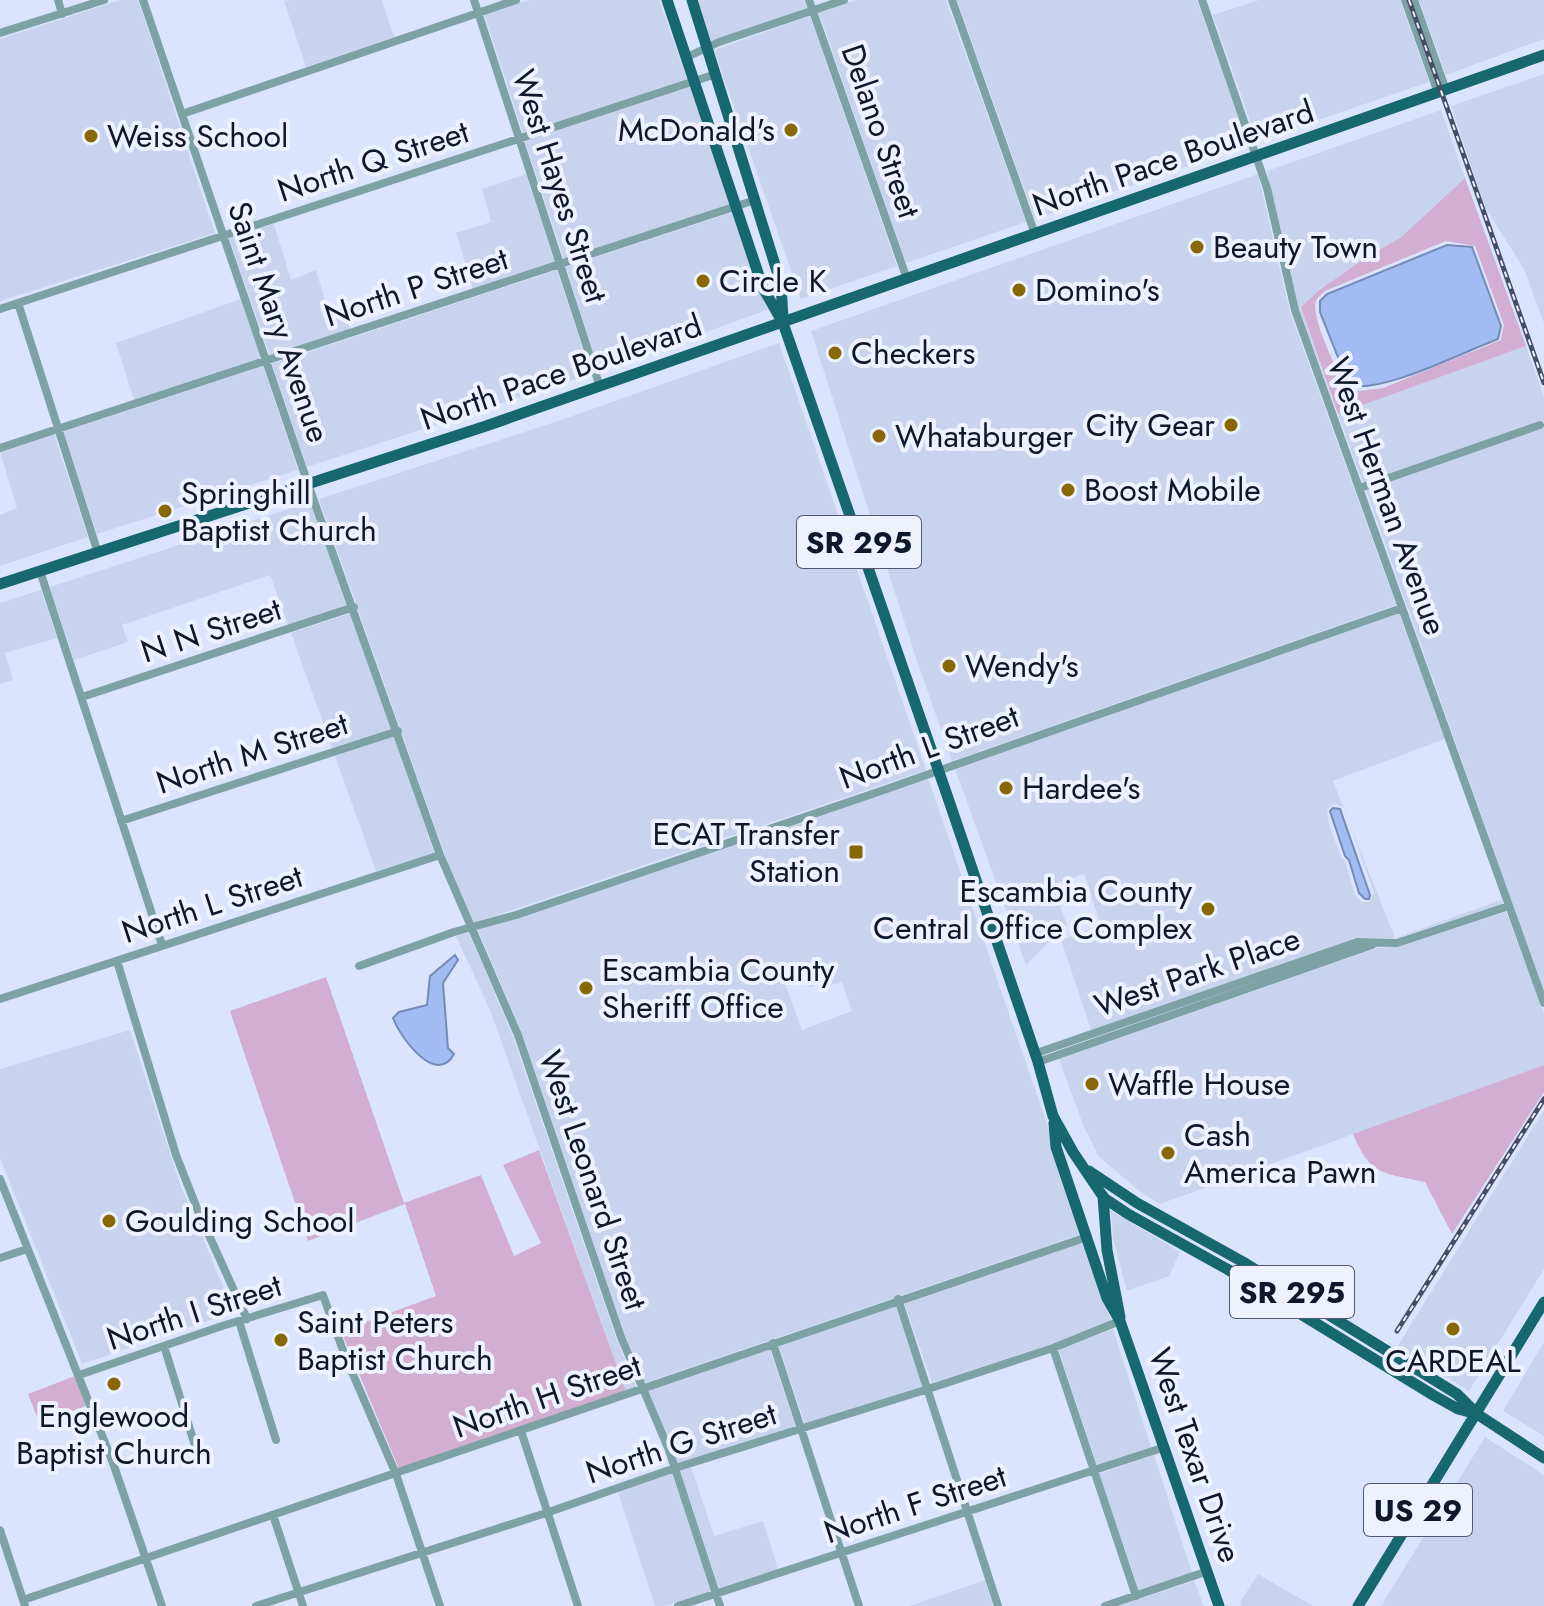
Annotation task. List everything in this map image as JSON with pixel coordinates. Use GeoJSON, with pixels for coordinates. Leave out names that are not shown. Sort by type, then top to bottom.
{"type":"FeatureCollection","features":[{"type":"Feature","properties":{"kind":"main road","name":"SR 295"},"geometry":{"type":"LineString","coordinates":[[667,0],[763,288],[783,323],[938,770],[1053,1116],[1104,1198],[1433,1395],[1458,1409],[1477,1414]]}},
{"type":"Feature","properties":{"kind":"main road","name":"SR 295"},"geometry":{"type":"LineString","coordinates":[[692,0],[781,284],[783,323]]}},
{"type":"Feature","properties":{"kind":"main road","name":"North Pace Boulevard"},"geometry":{"type":"LineString","coordinates":[[0,584],[600,387],[1544,55]]}},
{"type":"Feature","properties":{"kind":"main road","name":"West Texar Drive"},"geometry":{"type":"LineString","coordinates":[[1053,1116],[1056,1147],[1107,1298],[1120,1321],[1219,1606]]}},
{"type":"Feature","properties":{"kind":"main road","name":"SR 295"},"geometry":{"type":"LineString","coordinates":[[1082,1166],[1100,1180],[1243,1262],[1457,1394],[1477,1414],[1544,1458]]}},
{"type":"Feature","properties":{"kind":"main road","name":"West Texar Drive"},"geometry":{"type":"LineString","coordinates":[[1100,1180],[1106,1241],[1120,1321]]}},
{"type":"Feature","properties":{"kind":"main road","name":"US 29"},"geometry":{"type":"LineString","coordinates":[[1358,1606],[1544,1302]]}},
{"type":"Feature","properties":{"kind":"street"},"geometry":{"type":"LineString","coordinates":[[58,0],[62,14]]}},
{"type":"Feature","properties":{"kind":"street"},"geometry":{"type":"LineString","coordinates":[[0,33],[104,0]]}},
{"type":"Feature","properties":{"kind":"street","name":"Saint Mary Avenue"},"geometry":{"type":"LineString","coordinates":[[143,0],[308,484],[440,855],[472,928]]}},
{"type":"Feature","properties":{"kind":"street","name":"West Hayes Street"},"geometry":{"type":"LineString","coordinates":[[474,0],[600,387]]}},
{"type":"Feature","properties":{"kind":"street"},"geometry":{"type":"LineString","coordinates":[[182,114],[516,0]]}},
{"type":"Feature","properties":{"kind":"street","name":"Delano Street"},"geometry":{"type":"LineString","coordinates":[[809,0],[907,279]]}},
{"type":"Feature","properties":{"kind":"street"},"geometry":{"type":"LineString","coordinates":[[687,57],[707,47],[844,0]]}},
{"type":"Feature","properties":{"kind":"street"},"geometry":{"type":"LineString","coordinates":[[952,0],[1035,234]]}},
{"type":"Feature","properties":{"kind":"street","name":"West Herman Avenue"},"geometry":{"type":"LineString","coordinates":[[1202,0],[1270,197],[1295,310],[1544,1003]]}},
{"type":"Feature","properties":{"kind":"street"},"geometry":{"type":"LineString","coordinates":[[1405,0],[1442,92]]}},
{"type":"Feature","properties":{"kind":"street"},"geometry":{"type":"LineString","coordinates":[[1414,0],[1442,92]]}},
{"type":"Feature","properties":{"kind":"street","name":"North Q Street"},"geometry":{"type":"LineString","coordinates":[[0,309],[716,74]]}},
{"type":"Feature","properties":{"kind":"street","name":"North P Street"},"geometry":{"type":"LineString","coordinates":[[0,448],[755,200]]}},
{"type":"Feature","properties":{"kind":"street"},"geometry":{"type":"LineString","coordinates":[[18,303],[98,553]]}},
{"type":"Feature","properties":{"kind":"street"},"geometry":{"type":"LineString","coordinates":[[1360,488],[1540,425]]}},
{"type":"Feature","properties":{"kind":"street"},"geometry":{"type":"LineString","coordinates":[[40,571],[162,945]]}},
{"type":"Feature","properties":{"kind":"street","name":"N N Street"},"geometry":{"type":"LineString","coordinates":[[82,697],[354,607]]}},
{"type":"Feature","properties":{"kind":"street","name":"North L Street"},"geometry":{"type":"LineString","coordinates":[[472,928],[1402,608]]}},
{"type":"Feature","properties":{"kind":"street","name":"North M Street"},"geometry":{"type":"LineString","coordinates":[[121,821],[398,731]]}},
{"type":"Feature","properties":{"kind":"street","name":"North L Street"},"geometry":{"type":"LineString","coordinates":[[0,999],[440,855]]}},
{"type":"Feature","properties":{"kind":"street","name":"West Park Place"},"geometry":{"type":"LineString","coordinates":[[1036,1058],[1310,957],[1357,942],[1397,943],[1509,906]]}},
{"type":"Feature","properties":{"kind":"street"},"geometry":{"type":"LineString","coordinates":[[359,966],[472,928]]}},
{"type":"Feature","properties":{"kind":"street","name":"West Leonard Street"},"geometry":{"type":"LineString","coordinates":[[472,928],[518,1035],[621,1337],[675,1468],[720,1606]]}},
{"type":"Feature","properties":{"kind":"street"},"geometry":{"type":"LineString","coordinates":[[117,961],[180,1166],[243,1320],[276,1440]]}},
{"type":"Feature","properties":{"kind":"street"},"geometry":{"type":"LineString","coordinates":[[0,1179],[79,1375],[162,1606]]}},
{"type":"Feature","properties":{"kind":"street","name":"North H Street"},"geometry":{"type":"LineString","coordinates":[[24,1603],[898,1299],[1087,1237]]}},
{"type":"Feature","properties":{"kind":"street"},"geometry":{"type":"LineString","coordinates":[[0,1258],[27,1249]]}},
{"type":"Feature","properties":{"kind":"street","name":"North I Street"},"geometry":{"type":"LineString","coordinates":[[79,1375],[323,1295],[345,1356],[396,1474]]}},
{"type":"Feature","properties":{"kind":"street"},"geometry":{"type":"LineString","coordinates":[[898,1299],[998,1606]]}},
{"type":"Feature","properties":{"kind":"street","name":"North G Street"},"geometry":{"type":"LineString","coordinates":[[256,1606],[1053,1348],[1120,1321]]}},
{"type":"Feature","properties":{"kind":"street"},"geometry":{"type":"LineString","coordinates":[[773,1343],[859,1606]]}},
{"type":"Feature","properties":{"kind":"street"},"geometry":{"type":"LineString","coordinates":[[164,1346],[197,1452]]}},
{"type":"Feature","properties":{"kind":"street"},"geometry":{"type":"LineString","coordinates":[[1053,1348],[1136,1596]]}},
{"type":"Feature","properties":{"kind":"street"},"geometry":{"type":"LineString","coordinates":[[521,1431],[578,1606]]}},
{"type":"Feature","properties":{"kind":"street","name":"North F Street"},"geometry":{"type":"LineString","coordinates":[[678,1606],[1165,1447]]}},
{"type":"Feature","properties":{"kind":"street"},"geometry":{"type":"LineString","coordinates":[[396,1474],[440,1606]]}},
{"type":"Feature","properties":{"kind":"street"},"geometry":{"type":"LineString","coordinates":[[273,1515],[303,1606]]}},
{"type":"Feature","properties":{"kind":"street"},"geometry":{"type":"LineString","coordinates":[[0,1530],[4,1557],[24,1603]]}},
{"type":"Feature","properties":{"kind":"street"},"geometry":{"type":"LineString","coordinates":[[1105,1606],[1208,1571]]}},
{"type":"Feature","properties":{"kind":"shaded area","name":"Weiss School"},"geometry":{"type":"Polygon","coordinates":[[[120,0],[138,0],[215,233],[0,301],[0,39],[120,0]]]}},
{"type":"Feature","properties":{"kind":"shaded area"},"geometry":{"type":"Polygon","coordinates":[[[382,0],[394,37],[306,67],[284,1],[382,0]]]}},
{"type":"Feature","properties":{"kind":"shaded area"},"geometry":{"type":"Polygon","coordinates":[[[529,0],[659,0],[687,79],[523,133],[484,14],[529,0]]]}},
{"type":"Feature","properties":{"kind":"shaded area"},"geometry":{"type":"Polygon","coordinates":[[[697,0],[804,0],[807,8],[711,42],[697,0]]]}},
{"type":"Feature","properties":{"kind":"shaded area"},"geometry":{"type":"Polygon","coordinates":[[[856,0],[946,0],[1026,222],[906,263],[819,13],[856,0]]]}},
{"type":"Feature","properties":{"kind":"shaded area"},"geometry":{"type":"Polygon","coordinates":[[[957,0],[1197,0],[1248,145],[1035,219],[957,0]]]}},
{"type":"Feature","properties":{"kind":"shaded area"},"geometry":{"type":"Polygon","coordinates":[[[1259,0],[1400,0],[1429,82],[1257,141],[1213,15],[1259,0]]]}},
{"type":"Feature","properties":{"kind":"shaded area"},"geometry":{"type":"Polygon","coordinates":[[[1419,0],[1544,0],[1544,39],[1446,75],[1419,0]]]}},
{"type":"Feature","properties":{"kind":"shaded area"},"geometry":{"type":"Polygon","coordinates":[[[810,16],[897,266],[801,299],[714,50],[810,16]]]}},
{"type":"Feature","properties":{"kind":"shaded area"},"geometry":{"type":"Polygon","coordinates":[[[1544,74],[1544,323],[1524,269],[1485,207],[1451,106],[1544,74]]]}},
{"type":"Feature","properties":{"kind":"shaded area"},"geometry":{"type":"Polygon","coordinates":[[[690,87],[730,204],[564,259],[525,141],[690,87]]]}},
{"type":"Feature","properties":{"kind":"shaded area"},"geometry":{"type":"Polygon","coordinates":[[[1441,110],[1465,178],[1400,238],[1365,258],[1301,307],[1336,409],[1299,309],[1267,171],[1441,110]]]}},
{"type":"Feature","properties":{"kind":"shaded area"},"geometry":{"type":"Polygon","coordinates":[[[526,174],[555,262],[424,305],[473,288],[456,233],[491,222],[482,189],[526,174]]]}},
{"type":"Feature","properties":{"kind":"shaded area"},"geometry":{"type":"Polygon","coordinates":[[[1258,174],[1290,312],[1396,605],[952,761],[811,331],[1258,174]]]}},
{"type":"Feature","properties":{"kind":"shaded area"},"geometry":{"type":"Polygon","coordinates":[[[1465,178],[1526,346],[1338,414],[1301,307],[1365,258],[1400,238],[1465,178]],[[1446,241],[1325,291],[1319,297],[1315,308],[1317,319],[1348,388],[1360,391],[1383,388],[1501,340],[1504,325],[1475,246],[1446,241]]]}},
{"type":"Feature","properties":{"kind":"shaded area"},"geometry":{"type":"Polygon","coordinates":[[[733,212],[767,310],[599,371],[566,267],[733,212]]]}},
{"type":"Feature","properties":{"kind":"shaded area"},"geometry":{"type":"Polygon","coordinates":[[[274,224],[291,280],[316,270],[330,317],[345,312],[350,329],[270,356],[229,238],[274,224]]]}},
{"type":"Feature","properties":{"kind":"shaded area"},"geometry":{"type":"Polygon","coordinates":[[[557,270],[591,374],[307,467],[272,364],[557,270]]]}},
{"type":"Feature","properties":{"kind":"shaded area"},"geometry":{"type":"Polygon","coordinates":[[[241,299],[261,359],[134,400],[116,343],[241,299]]]}},
{"type":"Feature","properties":{"kind":"shaded area"},"geometry":{"type":"Polygon","coordinates":[[[779,343],[926,770],[474,923],[453,878],[319,499],[561,420],[779,343]]]}},
{"type":"Feature","properties":{"kind":"shaded area"},"geometry":{"type":"Polygon","coordinates":[[[1526,346],[1544,397],[1544,423],[1542,420],[1363,483],[1338,414],[1526,346]]]}},
{"type":"Feature","properties":{"kind":"shaded area"},"geometry":{"type":"Polygon","coordinates":[[[263,366],[298,470],[97,534],[63,432],[263,366]]]}},
{"type":"Feature","properties":{"kind":"shaded area"},"geometry":{"type":"Polygon","coordinates":[[[1544,428],[1544,992],[1366,490],[1544,428]]]}},
{"type":"Feature","properties":{"kind":"shaded area"},"geometry":{"type":"Polygon","coordinates":[[[54,434],[88,537],[0,566],[0,515],[17,508],[0,452],[54,434]]]}},
{"type":"Feature","properties":{"kind":"shaded area"},"geometry":{"type":"Polygon","coordinates":[[[310,502],[348,605],[288,625],[270,575],[122,625],[128,642],[74,660],[50,587],[310,502]]]}},
{"type":"Feature","properties":{"kind":"shaded area"},"geometry":{"type":"Polygon","coordinates":[[[41,590],[57,638],[5,653],[13,680],[0,684],[0,603],[41,590]]]}},
{"type":"Feature","properties":{"kind":"shaded area"},"geometry":{"type":"Polygon","coordinates":[[[351,613],[392,729],[332,748],[291,633],[351,613]]]}},
{"type":"Feature","properties":{"kind":"shaded area"},"geometry":{"type":"Polygon","coordinates":[[[1399,613],[1445,739],[1333,781],[1343,807],[1334,804],[1327,809],[1329,824],[1355,895],[1362,902],[1369,902],[1374,893],[1350,823],[1395,938],[1355,938],[1091,1030],[1061,940],[1100,923],[1084,874],[1053,885],[1067,925],[1026,965],[955,769],[1399,613]]]}},
{"type":"Feature","properties":{"kind":"shaded area"},"geometry":{"type":"Polygon","coordinates":[[[395,736],[434,853],[376,871],[335,756],[395,736]]]}},
{"type":"Feature","properties":{"kind":"shaded area"},"geometry":{"type":"Polygon","coordinates":[[[928,778],[1050,1133],[1081,1234],[644,1383],[522,1033],[478,930],[928,778]],[[803,970],[783,978],[802,1030],[852,1011],[842,982],[809,987],[803,970]]]}},
{"type":"Feature","properties":{"kind":"shaded area"},"geometry":{"type":"Polygon","coordinates":[[[1501,900],[1503,904],[1397,938],[1501,900]]]}},
{"type":"Feature","properties":{"kind":"shaded area"},"geometry":{"type":"Polygon","coordinates":[[[1506,912],[1544,1013],[1544,1065],[1160,1204],[1099,1157],[1083,1125],[1059,1059],[1377,948],[1399,946],[1506,912]]]}},
{"type":"Feature","properties":{"kind":"shaded area"},"geometry":{"type":"Polygon","coordinates":[[[469,933],[513,1037],[616,1338],[636,1387],[626,1391],[490,1010],[456,936],[469,933]]]}},
{"type":"Feature","properties":{"kind":"shaded area"},"geometry":{"type":"Polygon","coordinates":[[[326,977],[404,1203],[481,1175],[514,1256],[541,1243],[503,1165],[539,1150],[626,1391],[399,1469],[341,1331],[436,1296],[405,1204],[308,1241],[230,1011],[326,977]]]}},
{"type":"Feature","properties":{"kind":"shaded area","name":"Goulding School"},"geometry":{"type":"Polygon","coordinates":[[[130,1030],[180,1184],[234,1312],[82,1364],[0,1158],[0,1069],[130,1030]]]}},
{"type":"Feature","properties":{"kind":"shaded area"},"geometry":{"type":"Polygon","coordinates":[[[1544,1065],[1544,1092],[1452,1234],[1425,1182],[1389,1174],[1372,1165],[1353,1134],[1544,1065]]]}},
{"type":"Feature","properties":{"kind":"shaded area"},"geometry":{"type":"Polygon","coordinates":[[[1544,1110],[1544,1269],[1469,1391],[1397,1347],[1544,1110]]]}},
{"type":"Feature","properties":{"kind":"shaded area"},"geometry":{"type":"Polygon","coordinates":[[[1111,1211],[1180,1252],[1169,1276],[1127,1291],[1113,1239],[1111,1211]]]}},
{"type":"Feature","properties":{"kind":"shaded area"},"geometry":{"type":"Polygon","coordinates":[[[1083,1242],[1111,1321],[932,1383],[904,1302],[1083,1242]]]}},
{"type":"Feature","properties":{"kind":"shaded area"},"geometry":{"type":"Polygon","coordinates":[[[895,1305],[923,1386],[805,1424],[779,1346],[895,1305]]]}},
{"type":"Feature","properties":{"kind":"shaded area"},"geometry":{"type":"Polygon","coordinates":[[[1113,1329],[1151,1447],[1097,1466],[1059,1350],[1113,1329]]]}},
{"type":"Feature","properties":{"kind":"shaded area"},"geometry":{"type":"Polygon","coordinates":[[[1544,1342],[1544,1436],[1503,1411],[1544,1342]]]}},
{"type":"Feature","properties":{"kind":"shaded area"},"geometry":{"type":"Polygon","coordinates":[[[770,1349],[796,1427],[678,1463],[648,1391],[770,1349]]]}},
{"type":"Feature","properties":{"kind":"shaded area"},"geometry":{"type":"Polygon","coordinates":[[[75,1376],[86,1406],[40,1424],[28,1394],[75,1376]]]}},
{"type":"Feature","properties":{"kind":"shaded area"},"geometry":{"type":"Polygon","coordinates":[[[1485,1437],[1544,1475],[1544,1606],[1381,1606],[1485,1437]]]}},
{"type":"Feature","properties":{"kind":"shaded area"},"geometry":{"type":"Polygon","coordinates":[[[1154,1455],[1192,1573],[1139,1590],[1099,1474],[1154,1455]]]}},
{"type":"Feature","properties":{"kind":"shaded area"},"geometry":{"type":"Polygon","coordinates":[[[691,1467],[714,1536],[763,1521],[778,1569],[719,1588],[680,1470],[691,1467]]]}},
{"type":"Feature","properties":{"kind":"shaded area"},"geometry":{"type":"Polygon","coordinates":[[[672,1473],[711,1591],[665,1606],[655,1606],[618,1492],[672,1473]]]}},
{"type":"Feature","properties":{"kind":"shaded area"},"geometry":{"type":"Polygon","coordinates":[[[1258,1574],[1313,1606],[1241,1606],[1240,1602],[1258,1574]]]}},
{"type":"Feature","properties":{"kind":"shaded area"},"geometry":{"type":"Polygon","coordinates":[[[985,1580],[993,1606],[910,1606],[985,1580]]]}},
{"type":"Feature","properties":{"kind":"shaded area"},"geometry":{"type":"Polygon","coordinates":[[[1194,1581],[1204,1606],[1119,1606],[1133,1601],[1194,1581]]]}},
{"type":"Feature","properties":{"kind":"water"},"geometry":{"type":"Polygon","coordinates":[[[1447,245],[1472,247],[1501,326],[1498,339],[1401,378],[1363,386],[1349,385],[1320,312],[1320,301],[1327,294],[1447,245]]]}},
{"type":"Feature","properties":{"kind":"water"},"geometry":{"type":"Polygon","coordinates":[[[1340,809],[1369,899],[1359,893],[1330,811],[1340,809]]]}},
{"type":"Feature","properties":{"kind":"water"},"geometry":{"type":"Polygon","coordinates":[[[455,955],[458,960],[443,983],[448,1048],[454,1054],[446,1063],[438,1065],[419,1056],[393,1018],[399,1012],[427,1005],[430,976],[455,955]]]}},
{"type":"Feature","properties":{"kind":"railway"},"geometry":{"type":"LineString","coordinates":[[1409,0],[1544,383]]}},
{"type":"Feature","properties":{"kind":"railway"},"geometry":{"type":"LineString","coordinates":[[1397,1331],[1544,1099]]}},
{"type":"Feature","properties":{"kind":"place","name":"McDonald's"},"geometry":{"type":"Point","coordinates":[791,130]}},
{"type":"Feature","properties":{"kind":"place","name":"Weiss School"},"geometry":{"type":"Point","coordinates":[91,136]}},
{"type":"Feature","properties":{"kind":"place","name":"Beauty Town"},"geometry":{"type":"Point","coordinates":[1197,247]}},
{"type":"Feature","properties":{"kind":"place","name":"Circle K"},"geometry":{"type":"Point","coordinates":[703,281]}},
{"type":"Feature","properties":{"kind":"place","name":"Domino's"},"geometry":{"type":"Point","coordinates":[1019,290]}},
{"type":"Feature","properties":{"kind":"place","name":"Checkers"},"geometry":{"type":"Point","coordinates":[835,353]}},
{"type":"Feature","properties":{"kind":"place","name":"City Gear"},"geometry":{"type":"Point","coordinates":[1231,425]}},
{"type":"Feature","properties":{"kind":"place","name":"Whataburger"},"geometry":{"type":"Point","coordinates":[879,436]}},
{"type":"Feature","properties":{"kind":"place","name":"Boost Mobile"},"geometry":{"type":"Point","coordinates":[1068,490]}},
{"type":"Feature","properties":{"kind":"place","name":"Springhill Baptist Church"},"geometry":{"type":"Point","coordinates":[165,511]}},
{"type":"Feature","properties":{"kind":"place","name":"Wendy's"},"geometry":{"type":"Point","coordinates":[949,666]}},
{"type":"Feature","properties":{"kind":"place","name":"Hardee's"},"geometry":{"type":"Point","coordinates":[1006,788]}},
{"type":"Feature","properties":{"kind":"place","name":"ECAT Transfer Station"},"geometry":{"type":"Point","coordinates":[856,852]}},
{"type":"Feature","properties":{"kind":"place","name":"Escambia County Central Office Complex"},"geometry":{"type":"Point","coordinates":[1208,909]}},
{"type":"Feature","properties":{"kind":"place","name":"Escambia County Sheriff Office"},"geometry":{"type":"Point","coordinates":[586,988]}},
{"type":"Feature","properties":{"kind":"place","name":"Waffle House"},"geometry":{"type":"Point","coordinates":[1092,1084]}},
{"type":"Feature","properties":{"kind":"place","name":"Cash America Pawn"},"geometry":{"type":"Point","coordinates":[1168,1153]}},
{"type":"Feature","properties":{"kind":"place","name":"Goulding School"},"geometry":{"type":"Point","coordinates":[109,1221]}},
{"type":"Feature","properties":{"kind":"place","name":"CARDEAL"},"geometry":{"type":"Point","coordinates":[1453,1329]}},
{"type":"Feature","properties":{"kind":"place","name":"Saint Peters Baptist Church"},"geometry":{"type":"Point","coordinates":[281,1340]}},
{"type":"Feature","properties":{"kind":"place","name":"Englewood Baptist Church"},"geometry":{"type":"Point","coordinates":[114,1384]}}]}
